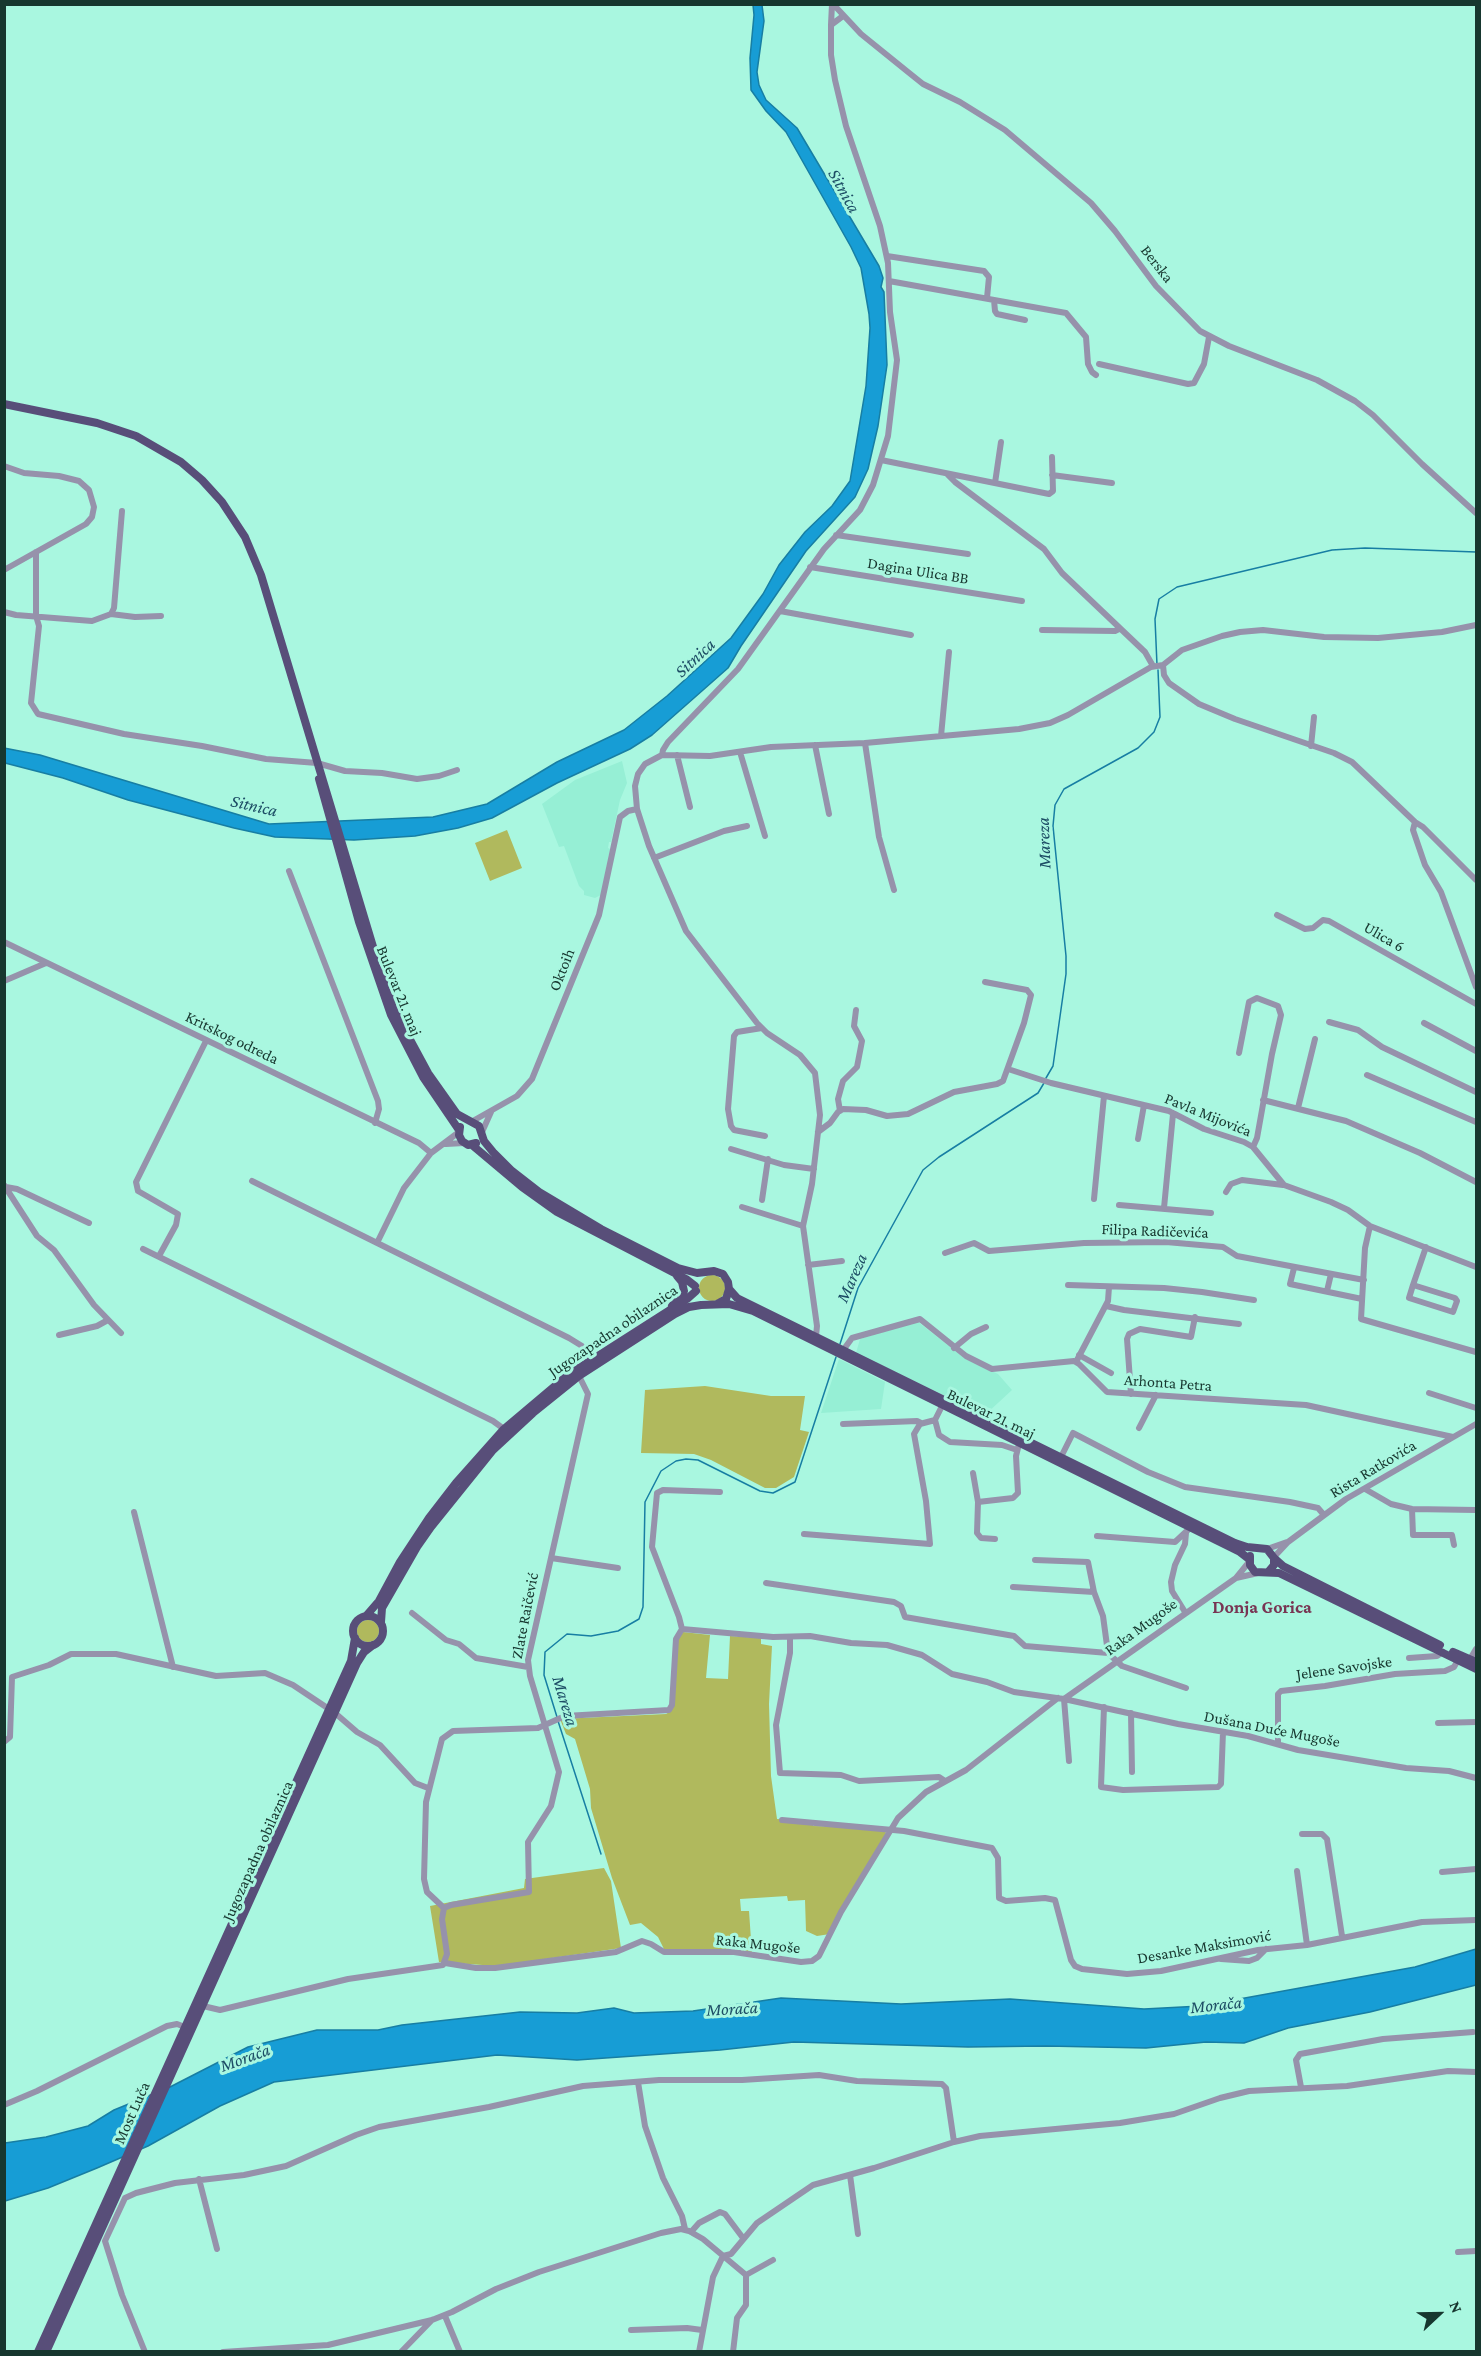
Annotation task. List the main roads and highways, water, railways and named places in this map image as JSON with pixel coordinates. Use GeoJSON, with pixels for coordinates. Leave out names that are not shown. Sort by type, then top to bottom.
{"type":"FeatureCollection","features":[{"type":"Feature","properties":{"kind":"main road"},"geometry":{"type":"LineString","coordinates":[[4,404],[98,423],[136,436],[181,462],[216,494],[240,527],[258,567],[341,849]]}},
{"type":"Feature","properties":{"kind":"main road","name":"Bulevar 21. maj"},"geometry":{"type":"LineString","coordinates":[[341,849],[380,970],[401,1023],[428,1073],[457,1114],[470,1122]]}},
{"type":"Feature","properties":{"kind":"main road","name":"Bulevar 21. maj"},"geometry":{"type":"LineString","coordinates":[[341,849],[374,968],[392,1015],[423,1077],[459,1131]]}},
{"type":"Feature","properties":{"kind":"main road"},"geometry":{"type":"LineString","coordinates":[[470,1122],[479,1126],[490,1149],[512,1171],[566,1209],[678,1268],[690,1272],[714,1271],[723,1274],[729,1289],[726,1299],[713,1305],[700,1300],[696,1289],[674,1273],[557,1212],[460,1138],[459,1131],[470,1122]]}},
{"type":"Feature","properties":{"kind":"main road"},"geometry":{"type":"LineString","coordinates":[[468,1144],[478,1142],[482,1134]]}},
{"type":"Feature","properties":{"kind":"main road"},"geometry":{"type":"LineString","coordinates":[[696,1289],[699,1278],[705,1272]]}},
{"type":"Feature","properties":{"kind":"main road"},"geometry":{"type":"LineString","coordinates":[[671,1310],[684,1291],[682,1282],[674,1273]]}},
{"type":"Feature","properties":{"kind":"main road","name":"Jugozapadna obilaznica"},"geometry":{"type":"LineString","coordinates":[[366,1616],[379,1601],[400,1562],[429,1518],[456,1483],[504,1430],[551,1389],[592,1359],[671,1310],[696,1289]]}},
{"type":"Feature","properties":{"kind":"main road","name":"Bulevar 21. maj"},"geometry":{"type":"LineString","coordinates":[[729,1289],[737,1298],[1235,1544],[1267,1549],[1274,1557]]}},
{"type":"Feature","properties":{"kind":"main road","name":"Bulevar 21. maj"},"geometry":{"type":"LineString","coordinates":[[713,1305],[734,1305],[753,1311],[1018,1447],[1188,1530],[1240,1552],[1249,1560],[1253,1570],[1258,1573],[1269,1571]]}},
{"type":"Feature","properties":{"kind":"main road","name":"Jugozapadna obilaznica"},"geometry":{"type":"LineString","coordinates":[[381,1622],[383,1607],[430,1527],[511,1432],[579,1376],[685,1309],[713,1305]]}},
{"type":"Feature","properties":{"kind":"main road"},"geometry":{"type":"LineString","coordinates":[[1249,1560],[1257,1549]]}},
{"type":"Feature","properties":{"kind":"main road"},"geometry":{"type":"LineString","coordinates":[[1274,1557],[1274,1565],[1269,1571],[1293,1579],[1476,1669]]}},
{"type":"Feature","properties":{"kind":"main road"},"geometry":{"type":"LineString","coordinates":[[1274,1557],[1282,1566],[1473,1661]]}},
{"type":"Feature","properties":{"kind":"main road"},"geometry":{"type":"LineString","coordinates":[[366,1616],[374,1617],[381,1622],[382,1637],[373,1645],[363,1645],[355,1638],[354,1624],[366,1616]]}},
{"type":"Feature","properties":{"kind":"main road","name":"Jugozapadna obilaznica"},"geometry":{"type":"LineString","coordinates":[[169,2070],[202,2006],[332,1711],[351,1661],[355,1638]]}},
{"type":"Feature","properties":{"kind":"main road","name":"Jugozapadna obilaznica"},"geometry":{"type":"LineString","coordinates":[[169,2070],[185,2027],[332,1711],[360,1658],[373,1645]]}},
{"type":"Feature","properties":{"kind":"main road","name":"Most Luča"},"geometry":{"type":"LineString","coordinates":[[125,2169],[169,2070]]}},
{"type":"Feature","properties":{"kind":"main road"},"geometry":{"type":"LineString","coordinates":[[38,2352],[125,2169]]}},
{"type":"Feature","properties":{"kind":"main road"},"geometry":{"type":"LineString","coordinates":[[46,2352],[125,2169]]}},
{"type":"Feature","properties":{"kind":"water"},"geometry":{"type":"Polygon","coordinates":[[[753,5],[762,5],[764,21],[757,72],[759,85],[766,100],[797,128],[879,266],[883,278],[881,287],[884,292],[887,365],[878,426],[868,469],[855,497],[806,551],[728,668],[652,735],[630,749],[557,783],[492,818],[458,828],[415,836],[354,840],[275,837],[128,800],[63,778],[5,763],[4,748],[40,755],[269,824],[433,817],[487,804],[557,762],[624,730],[667,696],[731,638],[763,594],[779,565],[805,532],[832,506],[850,481],[866,386],[870,328],[861,268],[851,247],[786,132],[766,111],[751,90],[753,5]]]}},
{"type":"Feature","properties":{"kind":"water","name":"Morača"},"geometry":{"type":"Polygon","coordinates":[[[1476,1949],[1476,1985],[1370,2012],[1288,2028],[1244,2043],[1206,2042],[1146,2048],[968,2047],[794,2042],[720,2050],[577,2060],[497,2055],[274,2082],[220,2106],[148,2146],[48,2188],[5,2201],[5,2143],[46,2137],[88,2126],[114,2110],[170,2087],[248,2047],[317,2030],[378,2030],[402,2025],[520,2012],[577,2013],[614,2008],[634,2013],[693,2011],[781,1998],[901,2004],[1010,1999],[1144,2009],[1201,2006],[1415,1967],[1476,1949]]]}},
{"type":"Feature","properties":{"kind":"waterway","name":"Mareza"},"geometry":{"type":"LineString","coordinates":[[1157,665],[1155,619],[1159,599],[1177,587],[1332,550],[1365,548],[1476,552]]}},
{"type":"Feature","properties":{"kind":"waterway","name":"Mareza"},"geometry":{"type":"LineString","coordinates":[[1046,1078],[1053,1066],[1066,974],[1053,826],[1055,805],[1064,789],[1138,748],[1154,732],[1160,717],[1158,670]]}},
{"type":"Feature","properties":{"kind":"waterway","name":"Mareza"},"geometry":{"type":"LineString","coordinates":[[840,1344],[858,1288],[923,1170],[939,1157],[1038,1093],[1044,1083]]}},
{"type":"Feature","properties":{"kind":"waterway","name":"Mareza"},"geometry":{"type":"LineString","coordinates":[[557,1717],[544,1675],[545,1652],[567,1634],[591,1636],[618,1631],[639,1619],[643,1607],[645,1502],[661,1471],[676,1461],[686,1459],[698,1460],[760,1491],[773,1493],[795,1482],[836,1357]]}},
{"type":"Feature","properties":{"kind":"waterway","name":"Mareza"},"geometry":{"type":"LineString","coordinates":[[558,1721],[601,1854]]}},
{"type":"Feature","properties":{"kind":"district","name":"Donja Gorica"},"geometry":{"type":"Point","coordinates":[1262,1607]}},
{"type":"Feature","properties":{"kind":"water label","name":"Sitnica"},"geometry":{"type":"Point","coordinates":[844,191]}},
{"type":"Feature","properties":{"kind":"water label","name":"Sitnica"},"geometry":{"type":"Point","coordinates":[695,658]}},
{"type":"Feature","properties":{"kind":"water label","name":"Sitnica"},"geometry":{"type":"Point","coordinates":[254,806]}}]}
